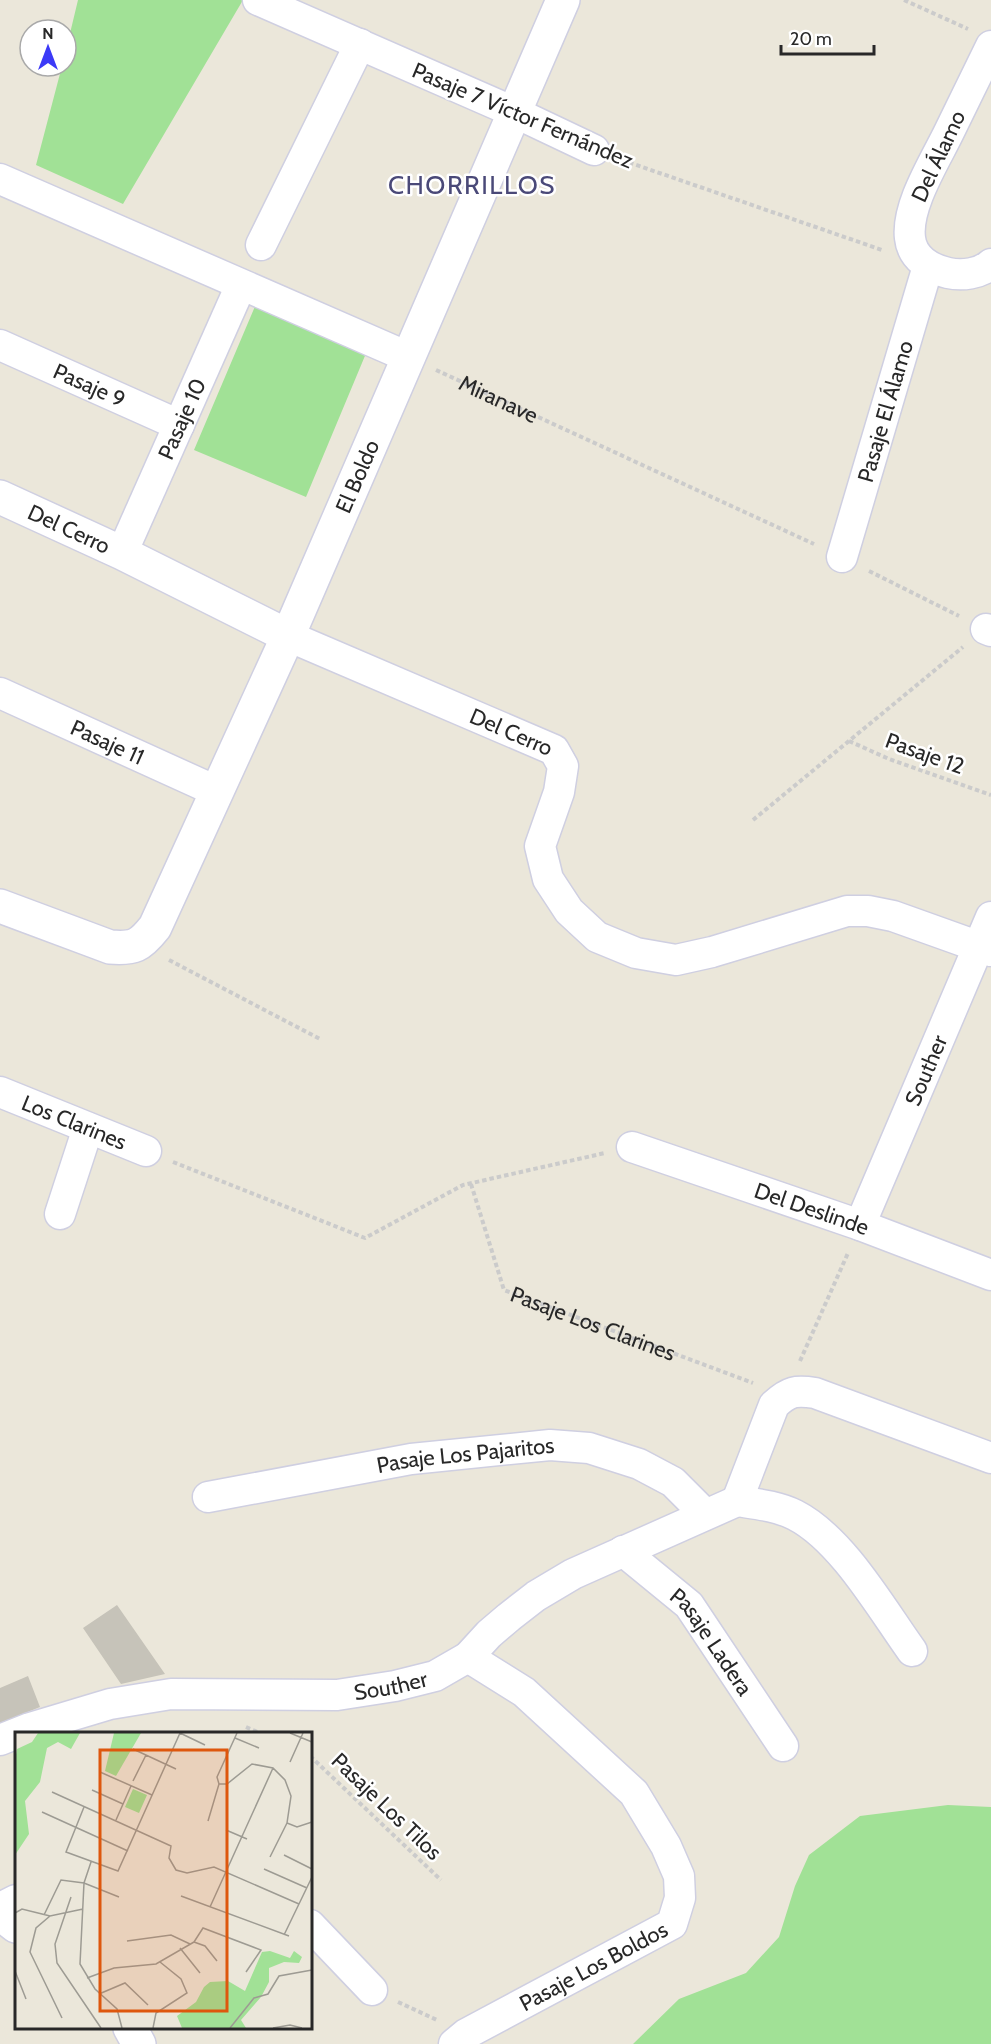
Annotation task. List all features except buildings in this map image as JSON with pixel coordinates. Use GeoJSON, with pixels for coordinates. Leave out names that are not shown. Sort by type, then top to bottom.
{"type":"FeatureCollection","features":[{"type":"Feature","properties":{"kind":"street","name":"Pasaje 7 Víctor Fernández"},"geometry":{"type":"LineString","coordinates":[[258,0],[514,112],[594,150]]}},
{"type":"Feature","properties":{"kind":"street","name":"El Boldo"},"geometry":{"type":"LineString","coordinates":[[140,945],[155,927],[288,636],[564,0]]}},
{"type":"Feature","properties":{"kind":"street","name":"Del Álamo"},"geometry":{"type":"LineString","coordinates":[[928,266],[915,254],[910,238],[912,215],[980,37]]}},
{"type":"Feature","properties":{"kind":"street"},"geometry":{"type":"LineString","coordinates":[[261,245],[360,45]]}},
{"type":"Feature","properties":{"kind":"street"},"geometry":{"type":"LineString","coordinates":[[0,180],[408,357]]}},
{"type":"Feature","properties":{"kind":"street"},"geometry":{"type":"LineString","coordinates":[[928,266],[951,274],[964,274],[976,272],[991,264]]}},
{"type":"Feature","properties":{"kind":"street","name":"Pasaje El Álamo"},"geometry":{"type":"LineString","coordinates":[[842,557],[928,266]]}},
{"type":"Feature","properties":{"kind":"street","name":"Pasaje 10"},"geometry":{"type":"LineString","coordinates":[[122,554],[241,285]]}},
{"type":"Feature","properties":{"kind":"street","name":"Pasaje 9"},"geometry":{"type":"LineString","coordinates":[[0,345],[179,425]]}},
{"type":"Feature","properties":{"kind":"street","name":"Del Cerro"},"geometry":{"type":"LineString","coordinates":[[0,497],[288,636],[554,750],[562,766],[559,792],[540,846],[548,879],[569,911],[597,937],[636,953],[676,960],[712,952],[847,911],[868,911],[893,916],[985,948]]}},
{"type":"Feature","properties":{"kind":"street","name":"Pasaje 11"},"geometry":{"type":"LineString","coordinates":[[0,693],[216,790]]}},
{"type":"Feature","properties":{"kind":"street"},"geometry":{"type":"LineString","coordinates":[[0,906],[110,947],[126,948],[140,945]]}},
{"type":"Feature","properties":{"kind":"street","name":"Souther"},"geometry":{"type":"LineString","coordinates":[[861,1225],[985,948],[991,917]]}},
{"type":"Feature","properties":{"kind":"street","name":"Los Clarines"},"geometry":{"type":"LineString","coordinates":[[0,1092],[146,1151]]}},
{"type":"Feature","properties":{"kind":"street"},"geometry":{"type":"LineString","coordinates":[[60,1214],[88,1128]]}},
{"type":"Feature","properties":{"kind":"street","name":"Del Deslinde"},"geometry":{"type":"LineString","coordinates":[[632,1147],[861,1225],[991,1275]]}},
{"type":"Feature","properties":{"kind":"street"},"geometry":{"type":"LineString","coordinates":[[912,1651],[853,1567],[822,1533],[795,1515],[769,1506],[737,1501],[774,1405],[785,1395],[800,1391],[815,1393],[991,1458]]}},
{"type":"Feature","properties":{"kind":"street","name":"Pasaje Los Pajaritos"},"geometry":{"type":"LineString","coordinates":[[208,1497],[411,1459],[550,1445],[589,1448],[639,1464],[673,1482],[705,1514]]}},
{"type":"Feature","properties":{"kind":"street","name":"Souther"},"geometry":{"type":"LineString","coordinates":[[20,1732],[110,1704],[171,1694],[336,1695],[395,1686],[435,1676],[468,1657],[489,1634],[536,1596],[573,1574],[737,1501]]}},
{"type":"Feature","properties":{"kind":"street","name":"Pasaje Ladera"},"geometry":{"type":"LineString","coordinates":[[623,1551],[689,1605],[783,1746]]}},
{"type":"Feature","properties":{"kind":"street","name":"Pasaje Los Boldos"},"geometry":{"type":"LineString","coordinates":[[460,2039],[672,1924],[680,1898],[680,1876],[666,1846],[634,1792],[524,1692],[468,1657]]}},
{"type":"Feature","properties":{"kind":"street","name":"Souther"},"geometry":{"type":"LineString","coordinates":[[0,1740],[15,1734]]}},
{"type":"Feature","properties":{"kind":"street"},"geometry":{"type":"LineString","coordinates":[[0,1908],[15,1900]]}},
{"type":"Feature","properties":{"kind":"street"},"geometry":{"type":"LineString","coordinates":[[0,1914],[15,1925]]}},
{"type":"Feature","properties":{"kind":"street"},"geometry":{"type":"LineString","coordinates":[[312,1927],[372,1990]]}},
{"type":"Feature","properties":{"kind":"street"},"geometry":{"type":"LineString","coordinates":[[131,2029],[139,2044]]}},
{"type":"Feature","properties":{"kind":"path"},"geometry":{"type":"LineString","coordinates":[[904,0],[980,37]]}},
{"type":"Feature","properties":{"kind":"path","name":"Pasaje 7 Víctor Fernández"},"geometry":{"type":"LineString","coordinates":[[594,150],[928,266]]}},
{"type":"Feature","properties":{"kind":"path","name":"Miranave"},"geometry":{"type":"LineString","coordinates":[[408,357],[842,557],[988,630]]}},
{"type":"Feature","properties":{"kind":"path"},"geometry":{"type":"LineString","coordinates":[[753,820],[988,630]]}},
{"type":"Feature","properties":{"kind":"path","name":"Pasaje 12"},"geometry":{"type":"LineString","coordinates":[[849,741],[889,759],[991,795]]}},
{"type":"Feature","properties":{"kind":"path"},"geometry":{"type":"LineString","coordinates":[[140,945],[320,1039]]}},
{"type":"Feature","properties":{"kind":"path"},"geometry":{"type":"LineString","coordinates":[[146,1151],[365,1238],[463,1185],[632,1147]]}},
{"type":"Feature","properties":{"kind":"path","name":"Pasaje Los Clarines"},"geometry":{"type":"LineString","coordinates":[[471,1184],[504,1290],[785,1395]]}},
{"type":"Feature","properties":{"kind":"path"},"geometry":{"type":"LineString","coordinates":[[785,1395],[861,1225]]}},
{"type":"Feature","properties":{"kind":"path","name":"Pasaje Los Tilos"},"geometry":{"type":"LineString","coordinates":[[312,1758],[441,1881]]}},
{"type":"Feature","properties":{"kind":"path"},"geometry":{"type":"LineString","coordinates":[[372,1990],[460,2039]]}},
{"type":"Feature","properties":{"kind":"green space"},"geometry":{"type":"Polygon","coordinates":[[[78,0],[243,0],[123,204],[36,165],[59,78],[78,78],[78,18],[74,18],[78,0]]]}},
{"type":"Feature","properties":{"kind":"green space"},"geometry":{"type":"Polygon","coordinates":[[[256,304],[367,351],[306,497],[194,450],[256,304]]]}},
{"type":"Feature","properties":{"kind":"green space"},"geometry":{"type":"Polygon","coordinates":[[[948,1805],[991,1807],[991,2044],[633,2044],[679,1999],[746,1973],[779,1937],[795,1886],[809,1855],[860,1816],[948,1805]]]}},
{"type":"Feature","properties":{"kind":"district","name":"CHORRILLOS"},"geometry":{"type":"Point","coordinates":[472,185]}}]}
